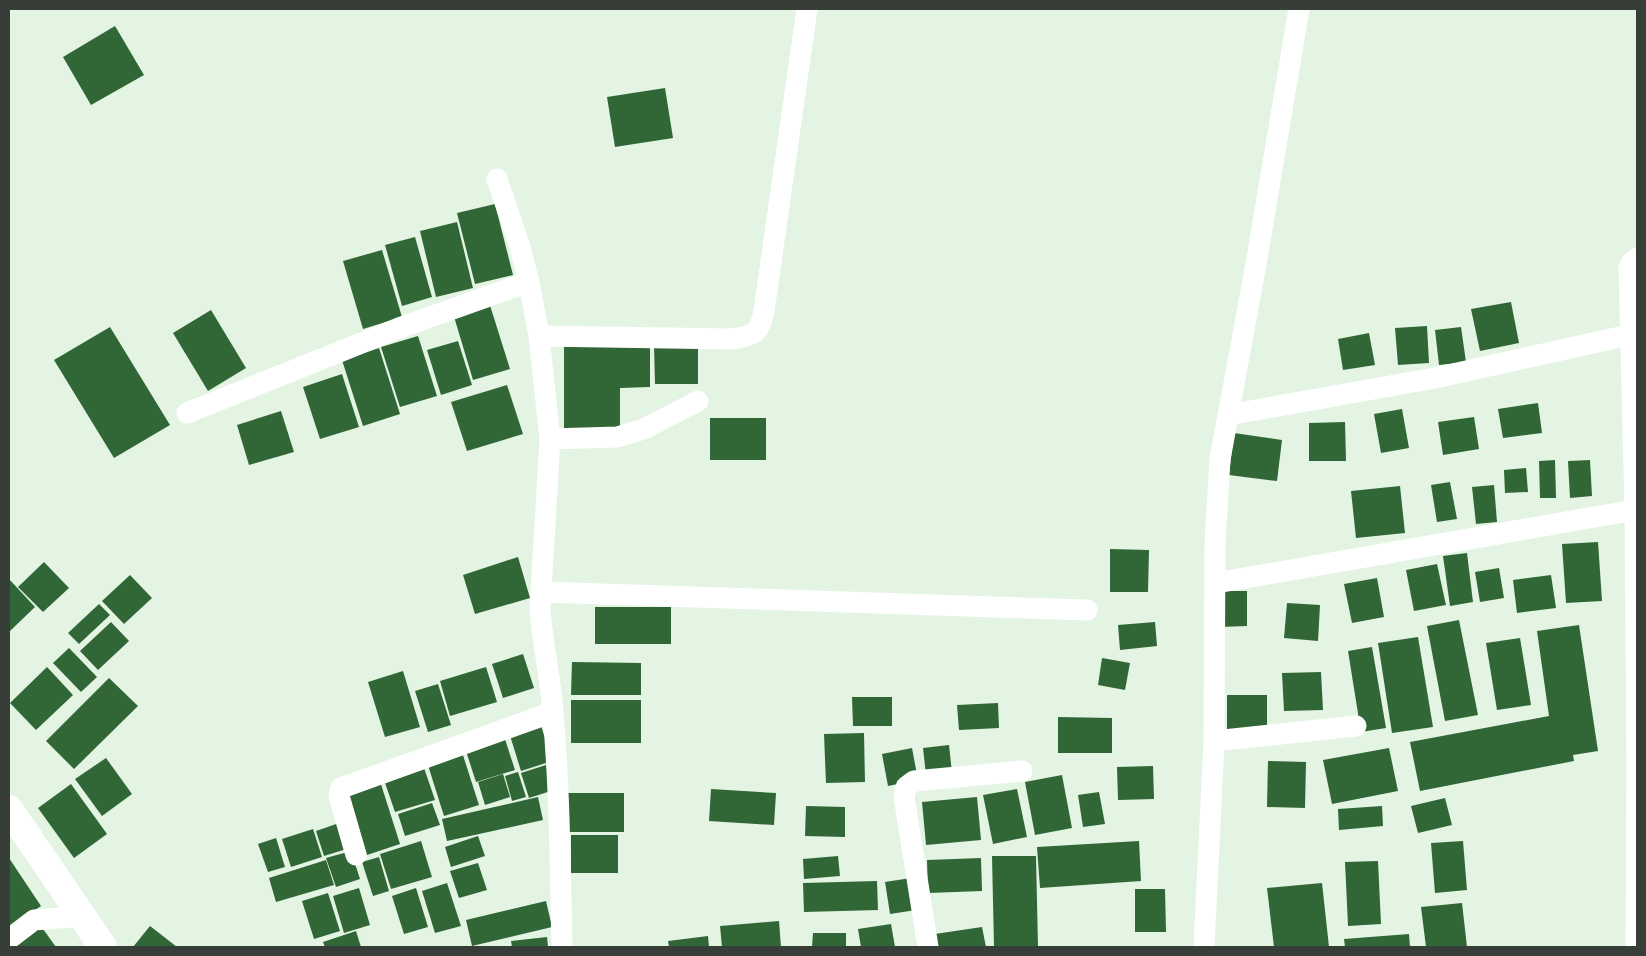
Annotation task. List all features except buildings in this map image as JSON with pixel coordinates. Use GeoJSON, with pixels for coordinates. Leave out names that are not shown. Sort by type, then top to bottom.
{"type":"FeatureCollection","features":[{"type":"Feature","properties":{"kind":"street"},"geometry":{"type":"LineString","coordinates":[[539,336],[732,339],[756,333],[762,321],[764,310],[807,9]]}},
{"type":"Feature","properties":{"kind":"street"},"geometry":{"type":"LineString","coordinates":[[1204,947],[1214,741],[1217,503],[1220,459],[1257,260],[1299,9]]}},
{"type":"Feature","properties":{"kind":"street"},"geometry":{"type":"LineString","coordinates":[[497,179],[520,247],[529,282],[539,336],[550,439],[540,608],[553,712],[557,774],[562,947]]}},
{"type":"Feature","properties":{"kind":"street"},"geometry":{"type":"LineString","coordinates":[[1636,947],[1635,510],[1629,335],[1629,268],[1637,258]]}},
{"type":"Feature","properties":{"kind":"street"},"geometry":{"type":"LineString","coordinates":[[187,413],[408,325],[529,282]]}},
{"type":"Feature","properties":{"kind":"street"},"geometry":{"type":"LineString","coordinates":[[1228,415],[1435,378],[1629,335]]}},
{"type":"Feature","properties":{"kind":"street"},"geometry":{"type":"LineString","coordinates":[[550,439],[617,437],[644,429],[698,401]]}},
{"type":"Feature","properties":{"kind":"street"},"geometry":{"type":"LineString","coordinates":[[1216,583],[1635,510]]}},
{"type":"Feature","properties":{"kind":"street"},"geometry":{"type":"LineString","coordinates":[[541,592],[1087,610]]}},
{"type":"Feature","properties":{"kind":"street"},"geometry":{"type":"LineString","coordinates":[[356,855],[339,796],[341,788],[553,712]]}},
{"type":"Feature","properties":{"kind":"street"},"geometry":{"type":"LineString","coordinates":[[1214,741],[1356,726]]}},
{"type":"Feature","properties":{"kind":"street"},"geometry":{"type":"LineString","coordinates":[[928,947],[904,797],[906,787],[914,782],[1022,771]]}},
{"type":"Feature","properties":{"kind":"street"},"geometry":{"type":"LineString","coordinates":[[9,809],[103,947]]}},
{"type":"Feature","properties":{"kind":"street"},"geometry":{"type":"LineString","coordinates":[[9,939],[34,920],[83,916]]}}]}
